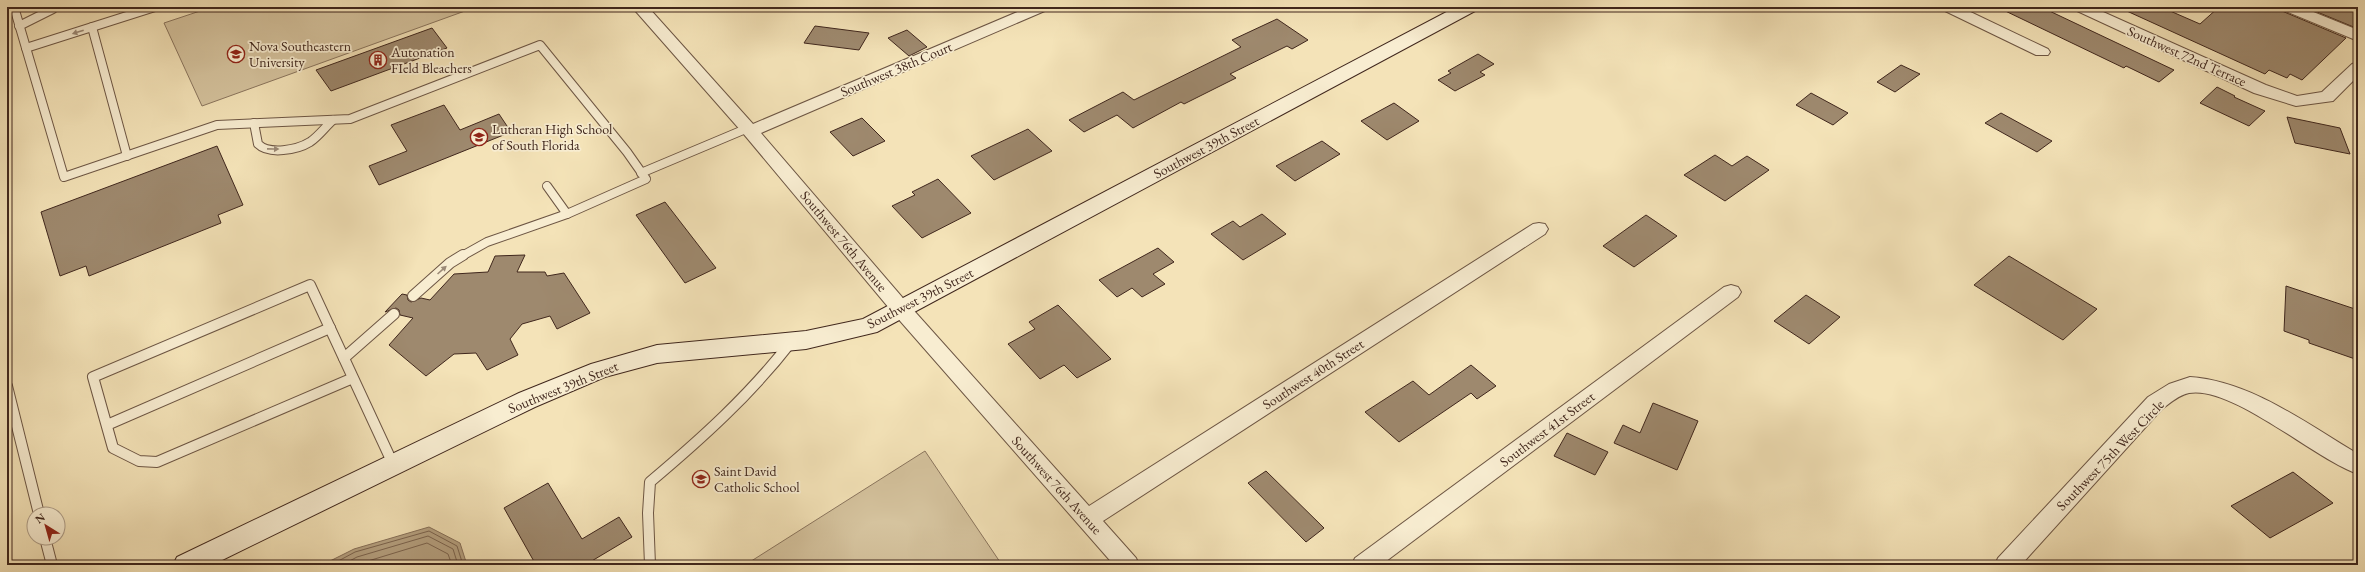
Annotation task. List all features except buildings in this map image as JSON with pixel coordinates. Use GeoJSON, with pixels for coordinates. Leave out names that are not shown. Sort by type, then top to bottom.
{"type":"FeatureCollection","features":[{"type":"Feature","properties":{"kind":"street","name":"Southwest 76th Avenue"},"geometry":{"type":"LineString","coordinates":[[640,7],[749,129],[901,309],[1128,565]]}},
{"type":"Feature","properties":{"kind":"street","name":"Southwest 38th Court"},"geometry":{"type":"LineString","coordinates":[[749,129],[1042,7]]}},
{"type":"Feature","properties":{"kind":"street","name":"Southwest 39th Street"},"geometry":{"type":"LineString","coordinates":[[186,565],[527,400],[599,370],[658,354],[791,342],[869,326],[1469,7]]}},
{"type":"Feature","properties":{"kind":"street"},"geometry":{"type":"LineString","coordinates":[[1948,7],[2042,52]]}},
{"type":"Feature","properties":{"kind":"street","name":"Southwest 72nd Terrace"},"geometry":{"type":"LineString","coordinates":[[2080,7],[2260,89],[2296,101],[2327,97],[2358,67]]}},
{"type":"Feature","properties":{"kind":"street"},"geometry":{"type":"LineString","coordinates":[[2288,7],[2358,36]]}},
{"type":"Feature","properties":{"kind":"street","name":"Southwest 40th Street"},"geometry":{"type":"LineString","coordinates":[[1087,519],[1539,229]]}},
{"type":"Feature","properties":{"kind":"street","name":"Southwest 41st Street"},"geometry":{"type":"LineString","coordinates":[[1363,565],[1731,292]]}},
{"type":"Feature","properties":{"kind":"street","name":"Southwest 75th West Circle"},"geometry":{"type":"LineString","coordinates":[[2006,565],[2155,403],[2173,392],[2190,385],[2213,388],[2244,399],[2358,465]]}},
{"type":"Feature","properties":{"kind":"lane"},"geometry":{"type":"LineString","coordinates":[[14,7],[64,177],[217,125],[350,119],[540,45],[646,179],[567,214],[487,242],[450,263],[413,296]]}},
{"type":"Feature","properties":{"kind":"lane"},"geometry":{"type":"LineString","coordinates":[[19,26],[53,9],[52,7]]}},
{"type":"Feature","properties":{"kind":"lane"},"geometry":{"type":"LineString","coordinates":[[26,48],[155,7]]}},
{"type":"Feature","properties":{"kind":"lane"},"geometry":{"type":"LineString","coordinates":[[92,27],[127,156]]}},
{"type":"Feature","properties":{"kind":"lane"},"geometry":{"type":"LineString","coordinates":[[254,123],[255,140],[261,148],[270,151],[296,148],[308,144],[333,120]]}},
{"type":"Feature","properties":{"kind":"lane"},"geometry":{"type":"LineString","coordinates":[[641,173],[749,129]]}},
{"type":"Feature","properties":{"kind":"lane"},"geometry":{"type":"LineString","coordinates":[[547,186],[567,214]]}},
{"type":"Feature","properties":{"kind":"lane"},"geometry":{"type":"LineString","coordinates":[[353,378],[157,462],[139,461],[113,448],[93,377],[310,285],[393,464]]}},
{"type":"Feature","properties":{"kind":"lane"},"geometry":{"type":"LineString","coordinates":[[344,358],[394,314]]}},
{"type":"Feature","properties":{"kind":"lane"},"geometry":{"type":"LineString","coordinates":[[107,424],[330,328]]}},
{"type":"Feature","properties":{"kind":"lane"},"geometry":{"type":"LineString","coordinates":[[650,565],[648,513],[650,482],[692,447],[774,365],[791,342]]}},
{"type":"Feature","properties":{"kind":"lane"},"geometry":{"type":"LineString","coordinates":[[7,386],[37,506]]}},
{"type":"Feature","properties":{"kind":"lane"},"geometry":{"type":"LineString","coordinates":[[47,546],[52,565]]}},
{"type":"Feature","properties":{"kind":"shaded area"},"geometry":{"type":"Polygon","coordinates":[[[212,7],[476,7],[202,106],[164,23],[212,7]]]}},
{"type":"Feature","properties":{"kind":"shaded area"},"geometry":{"type":"Polygon","coordinates":[[[925,451],[1000,562],[994,565],[745,565],[925,451]]]}},
{"type":"Feature","properties":{"kind":"water"},"geometry":{"type":"Polygon","coordinates":[[[429,527],[460,543],[467,565],[322,565],[354,549],[429,527]]]}},
{"type":"Feature","properties":{"kind":"place","name":"Nova Southeastern University"},"geometry":{"type":"Point","coordinates":[236,54]}},
{"type":"Feature","properties":{"kind":"place","name":"Autonation FIeld Bleachers"},"geometry":{"type":"Point","coordinates":[378,60]}},
{"type":"Feature","properties":{"kind":"place","name":"Lutheran High School of South Florida"},"geometry":{"type":"Point","coordinates":[479,137]}},
{"type":"Feature","properties":{"kind":"place","name":"Saint David Catholic School"},"geometry":{"type":"Point","coordinates":[701,479]}}]}
